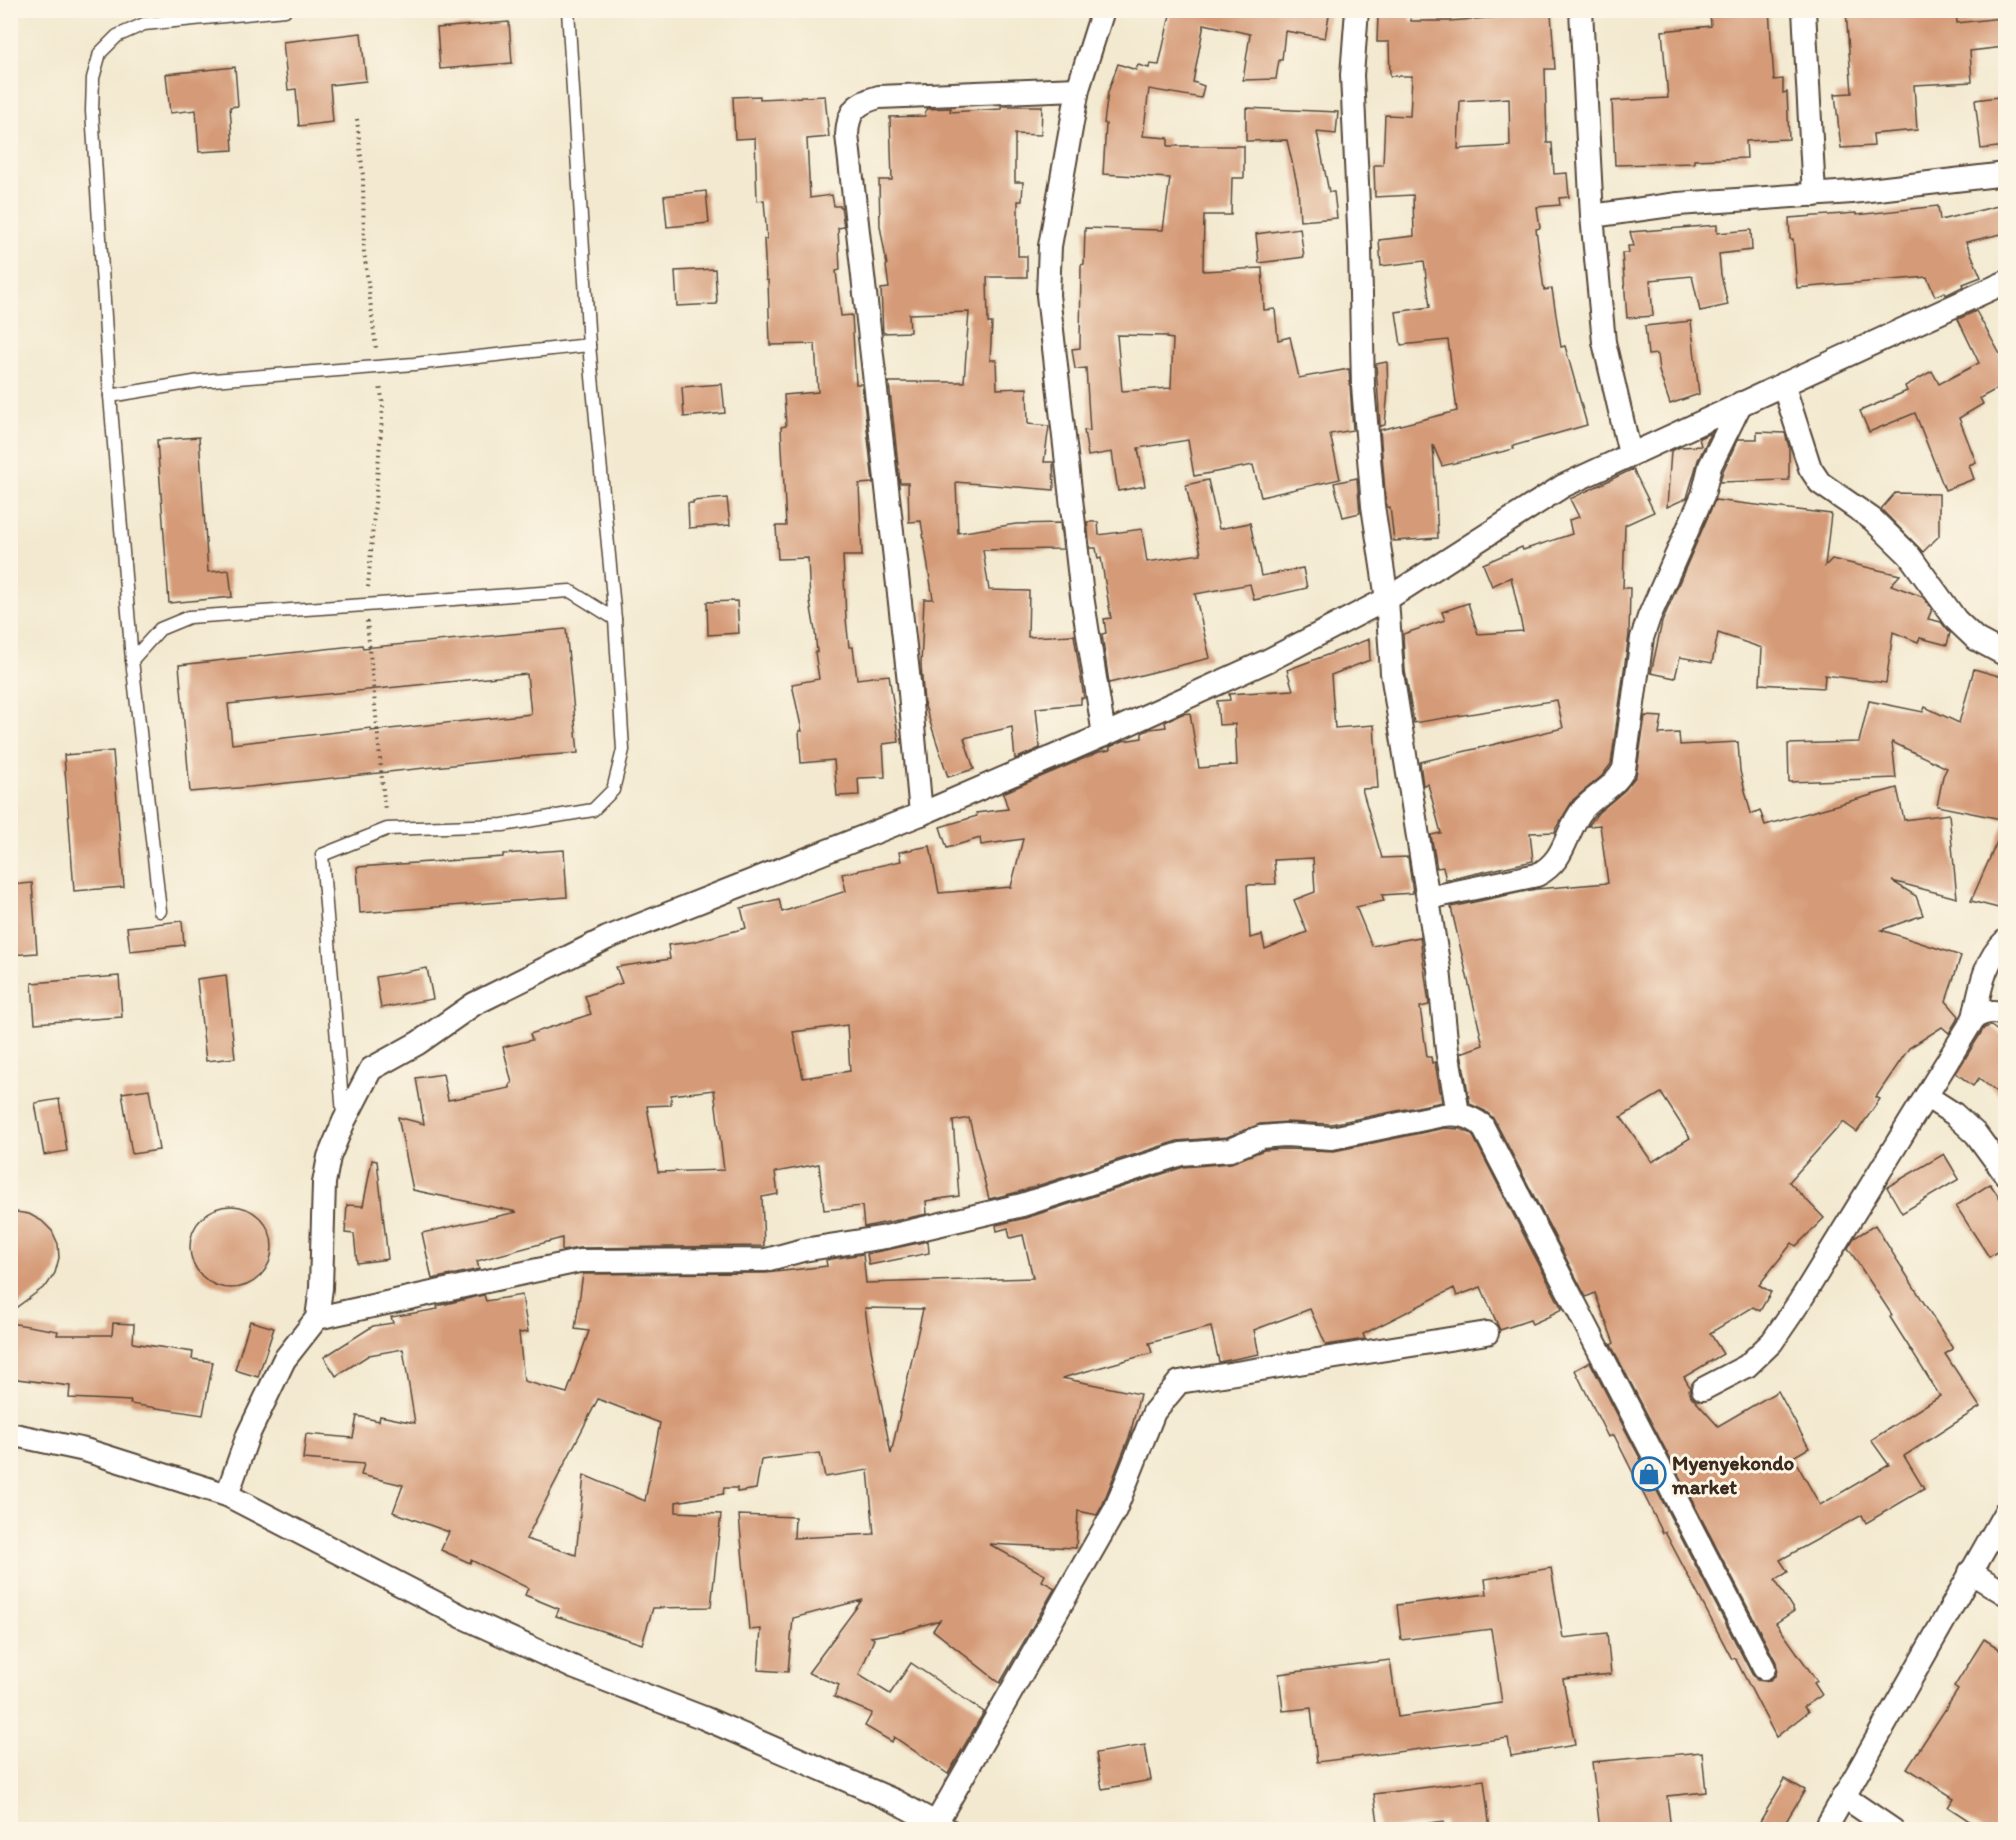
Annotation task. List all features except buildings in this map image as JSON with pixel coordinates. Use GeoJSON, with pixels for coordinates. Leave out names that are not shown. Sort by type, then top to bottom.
{"type":"FeatureCollection","features":[{"type":"Feature","properties":{"kind":"street"},"geometry":{"type":"LineString","coordinates":[[1103,10],[1078,89],[1050,246],[1048,295],[1082,596],[1104,735]]}},
{"type":"Feature","properties":{"kind":"street"},"geometry":{"type":"LineString","coordinates":[[1357,10],[1352,75],[1360,249],[1363,386],[1373,506],[1387,599],[1392,674],[1439,969],[1447,1050],[1458,1113]]}},
{"type":"Feature","properties":{"kind":"street"},"geometry":{"type":"LineString","coordinates":[[1581,10],[1592,216],[1604,342],[1630,454]]}},
{"type":"Feature","properties":{"kind":"street"},"geometry":{"type":"LineString","coordinates":[[1804,10],[1814,195]]}},
{"type":"Feature","properties":{"kind":"street"},"geometry":{"type":"LineString","coordinates":[[921,814],[909,682],[847,135],[848,120],[854,109],[865,100],[879,97],[1078,89]]}},
{"type":"Feature","properties":{"kind":"street"},"geometry":{"type":"LineString","coordinates":[[1592,216],[1678,204],[1814,195],[2006,174]]}},
{"type":"Feature","properties":{"kind":"street"},"geometry":{"type":"LineString","coordinates":[[227,1495],[248,1435],[284,1360],[317,1317],[321,1288],[324,1183],[329,1157],[344,1121],[371,1069],[418,1043],[474,1004],[608,938],[921,814],[1267,661],[1387,599],[1563,486],[2006,282]]}},
{"type":"Feature","properties":{"kind":"street"},"geometry":{"type":"LineString","coordinates":[[1783,384],[1810,468],[1820,483],[1872,519],[1909,555],[1956,620],[1976,639],[2006,655]]}},
{"type":"Feature","properties":{"kind":"street"},"geometry":{"type":"LineString","coordinates":[[1428,898],[1537,875],[1546,870],[1560,856],[1585,807],[1620,778],[1624,769],[1642,638],[1649,617],[1703,495],[1710,466],[1741,403]]}},
{"type":"Feature","properties":{"kind":"street"},"geometry":{"type":"LineString","coordinates":[[1702,1389],[1747,1365],[1772,1342],[1806,1291],[1974,1018],[1984,972],[1996,949],[2006,940]]}},
{"type":"Feature","properties":{"kind":"street"},"geometry":{"type":"LineString","coordinates":[[1974,1018],[1984,1012],[1999,1012],[2006,1015]]}},
{"type":"Feature","properties":{"kind":"street"},"geometry":{"type":"LineString","coordinates":[[1926,1096],[1954,1114],[1976,1134],[2006,1175]]}},
{"type":"Feature","properties":{"kind":"street"},"geometry":{"type":"LineString","coordinates":[[317,1317],[545,1270],[571,1262],[766,1260],[803,1250],[886,1237],[1022,1205],[1181,1154],[1230,1150],[1261,1137],[1285,1135],[1332,1138],[1458,1113],[1482,1125],[1764,1668]]}},
{"type":"Feature","properties":{"kind":"street"},"geometry":{"type":"LineString","coordinates":[[10,1434],[85,1450],[227,1495],[463,1617],[575,1668],[704,1719],[895,1801],[942,1826],[1115,1510],[1154,1412],[1179,1383],[1487,1334]]}},
{"type":"Feature","properties":{"kind":"street"},"geometry":{"type":"LineString","coordinates":[[1825,1830],[2006,1511]]}},
{"type":"Feature","properties":{"kind":"street"},"geometry":{"type":"LineString","coordinates":[[1970,1572],[2006,1594]]}},
{"type":"Feature","properties":{"kind":"street"},"geometry":{"type":"LineString","coordinates":[[1843,1796],[1893,1830]]}},
{"type":"Feature","properties":{"kind":"lane"},"geometry":{"type":"LineString","coordinates":[[160,911],[132,660],[110,396],[92,111],[93,78],[100,53],[117,36],[144,24],[285,10]]}},
{"type":"Feature","properties":{"kind":"lane"},"geometry":{"type":"LineString","coordinates":[[344,1121],[322,855],[387,829],[503,825],[593,810],[614,790],[623,750],[615,619],[589,345],[568,10]]}},
{"type":"Feature","properties":{"kind":"lane"},"geometry":{"type":"LineString","coordinates":[[110,396],[200,381],[589,345]]}},
{"type":"Feature","properties":{"kind":"lane"},"geometry":{"type":"LineString","coordinates":[[132,660],[160,629],[189,617],[570,591],[615,619]]}},
{"type":"Feature","properties":{"kind":"path"},"geometry":{"type":"LineString","coordinates":[[357,119],[363,176],[364,251],[378,366]]}},
{"type":"Feature","properties":{"kind":"place","name":"Myenyekondo market"},"geometry":{"type":"Point","coordinates":[1649,1474]}}]}
